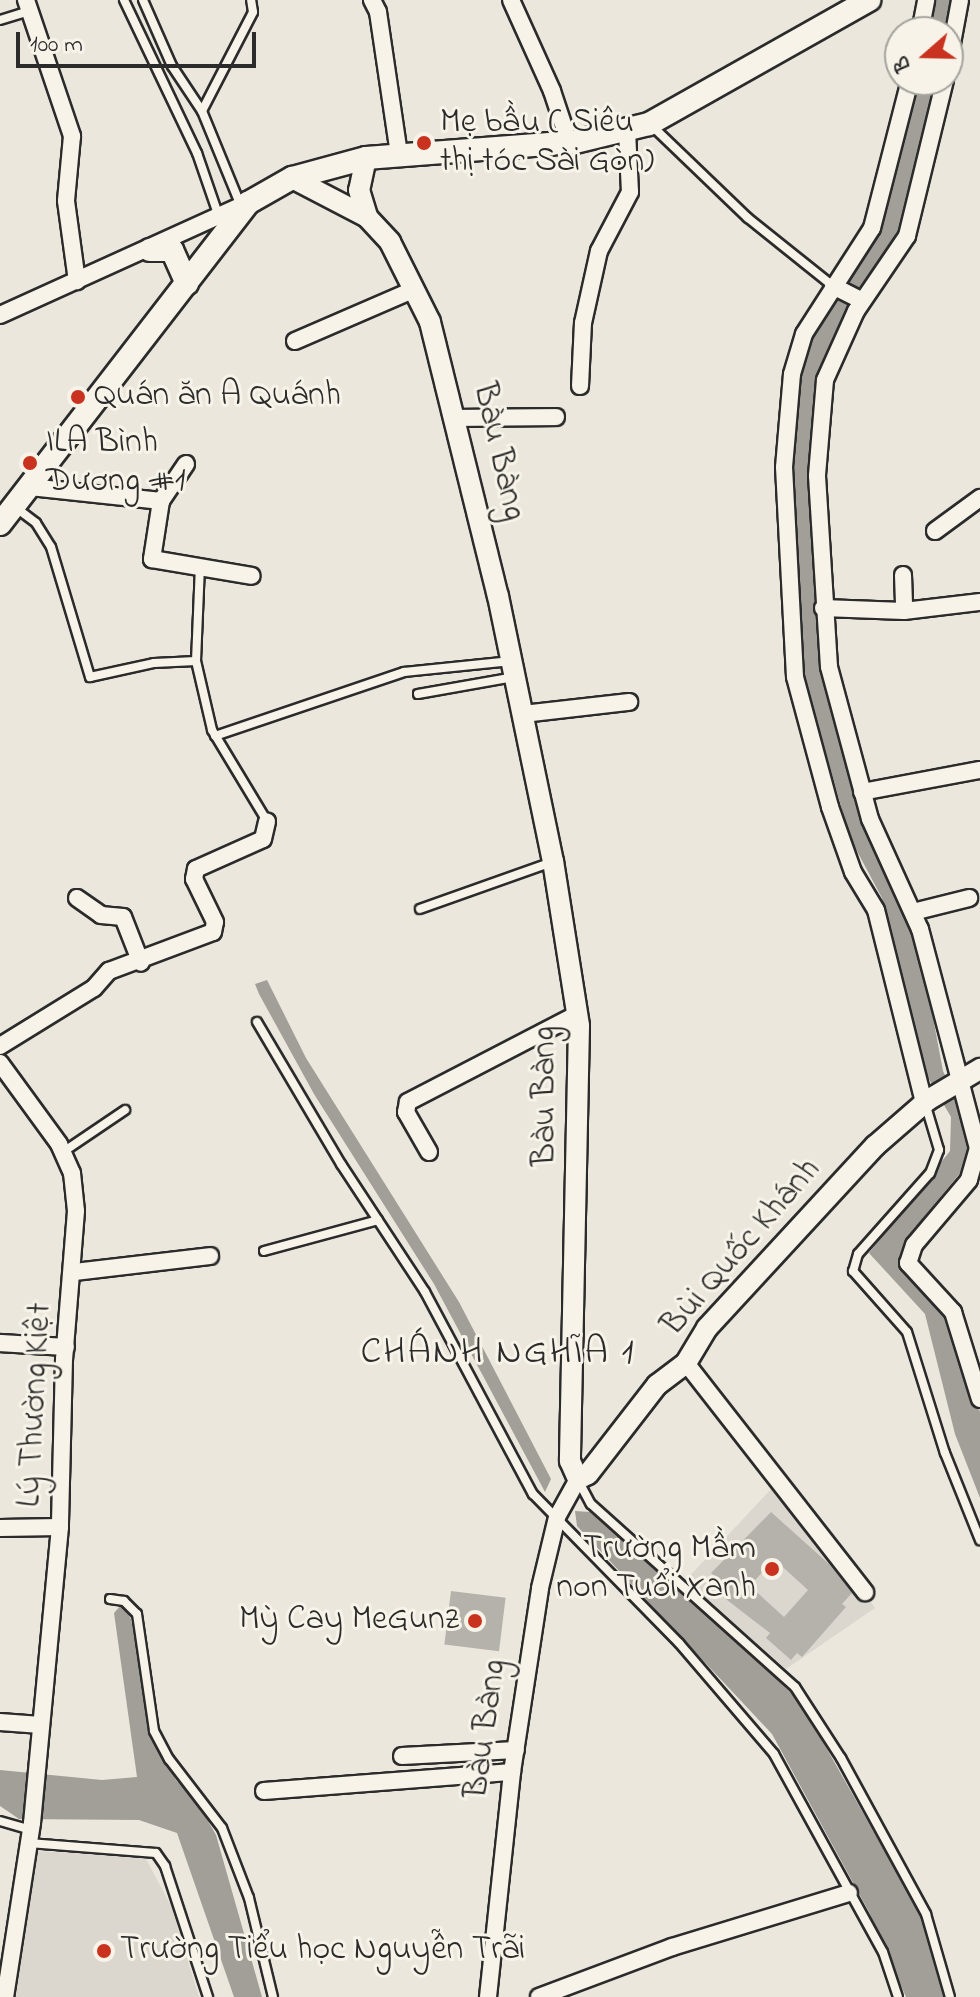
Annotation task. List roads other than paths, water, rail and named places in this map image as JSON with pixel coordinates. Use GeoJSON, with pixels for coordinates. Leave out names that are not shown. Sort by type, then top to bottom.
{"type":"FeatureCollection","features":[{"type":"Feature","properties":{"kind":"main road"},"geometry":{"type":"LineString","coordinates":[[7,516],[187,284],[245,204],[292,178],[366,158],[569,142],[649,124],[869,0]]}},
{"type":"Feature","properties":{"kind":"main road"},"geometry":{"type":"LineString","coordinates":[[150,250],[172,250],[187,284]]}},
{"type":"Feature","properties":{"kind":"street"},"geometry":{"type":"LineString","coordinates":[[372,0],[378,12],[399,155]]}},
{"type":"Feature","properties":{"kind":"street"},"geometry":{"type":"LineString","coordinates":[[511,0],[552,91],[569,142]]}},
{"type":"Feature","properties":{"kind":"street"},"geometry":{"type":"LineString","coordinates":[[28,5],[72,136],[66,201],[77,281]]}},
{"type":"Feature","properties":{"kind":"street"},"geometry":{"type":"LineString","coordinates":[[906,96],[872,228],[804,334],[787,418],[784,481],[795,677],[848,859],[876,910],[926,1101]]}},
{"type":"Feature","properties":{"kind":"street"},"geometry":{"type":"LineString","coordinates":[[941,96],[907,236],[862,301],[825,380],[817,476],[829,667],[862,792],[913,912],[978,1148],[975,1166],[949,1208],[914,1245],[908,1263],[953,1312],[980,1399]]}},
{"type":"Feature","properties":{"kind":"street"},"geometry":{"type":"LineString","coordinates":[[580,386],[583,323],[599,251],[630,192],[627,130]]}},
{"type":"Feature","properties":{"kind":"street"},"geometry":{"type":"LineString","coordinates":[[366,158],[359,190],[367,217]]}},
{"type":"Feature","properties":{"kind":"street"},"geometry":{"type":"LineString","coordinates":[[292,178],[367,217]]}},
{"type":"Feature","properties":{"kind":"street"},"geometry":{"type":"LineString","coordinates":[[0,315],[150,250],[245,204]]}},
{"type":"Feature","properties":{"kind":"street","name":"Bàu Bàng"},"geometry":{"type":"LineString","coordinates":[[367,217],[390,242],[430,322],[458,418],[553,861],[578,1014],[582,1069],[570,1461],[578,1479],[557,1517],[540,1588],[512,1772],[487,1997]]}},
{"type":"Feature","properties":{"kind":"street"},"geometry":{"type":"LineString","coordinates":[[833,286],[862,301]]}},
{"type":"Feature","properties":{"kind":"street"},"geometry":{"type":"LineString","coordinates":[[295,341],[413,290]]}},
{"type":"Feature","properties":{"kind":"street"},"geometry":{"type":"LineString","coordinates":[[458,418],[556,417]]}},
{"type":"Feature","properties":{"kind":"street"},"geometry":{"type":"LineString","coordinates":[[186,464],[161,501],[152,559],[252,576]]}},
{"type":"Feature","properties":{"kind":"street"},"geometry":{"type":"LineString","coordinates":[[30,487],[161,501]]}},
{"type":"Feature","properties":{"kind":"street"},"geometry":{"type":"LineString","coordinates":[[935,531],[980,498]]}},
{"type":"Feature","properties":{"kind":"street"},"geometry":{"type":"LineString","coordinates":[[903,575],[904,611]]}},
{"type":"Feature","properties":{"kind":"street"},"geometry":{"type":"LineString","coordinates":[[823,608],[904,611],[980,602]]}},
{"type":"Feature","properties":{"kind":"street"},"geometry":{"type":"LineString","coordinates":[[523,714],[629,702]]}},
{"type":"Feature","properties":{"kind":"street"},"geometry":{"type":"LineString","coordinates":[[862,792],[980,770]]}},
{"type":"Feature","properties":{"kind":"street"},"geometry":{"type":"LineString","coordinates":[[0,1046],[94,988],[109,971],[141,963],[213,932],[215,922],[194,879],[196,869],[263,839],[267,821]]}},
{"type":"Feature","properties":{"kind":"street"},"geometry":{"type":"LineString","coordinates":[[77,898],[101,915],[123,917],[141,963]]}},
{"type":"Feature","properties":{"kind":"street"},"geometry":{"type":"LineString","coordinates":[[913,912],[969,898]]}},
{"type":"Feature","properties":{"kind":"street"},"geometry":{"type":"LineString","coordinates":[[429,1152],[406,1112],[408,1102],[578,1014]]}},
{"type":"Feature","properties":{"kind":"street","name":"Lý Thường Kiệt"},"geometry":{"type":"LineString","coordinates":[[0,1063],[63,1152],[73,1186],[74,1272],[66,1347],[60,1527],[31,1832]]}},
{"type":"Feature","properties":{"kind":"street"},"geometry":{"type":"LineString","coordinates":[[958,1083],[980,1069]]}},
{"type":"Feature","properties":{"kind":"street","name":"Bùi Quốc Khánh"},"geometry":{"type":"LineString","coordinates":[[578,1479],[588,1474],[657,1385],[686,1363],[707,1328],[803,1223],[926,1101],[958,1083]]}},
{"type":"Feature","properties":{"kind":"street"},"geometry":{"type":"LineString","coordinates":[[74,1272],[210,1256]]}},
{"type":"Feature","properties":{"kind":"street"},"geometry":{"type":"LineString","coordinates":[[0,1343],[66,1347]]}},
{"type":"Feature","properties":{"kind":"street"},"geometry":{"type":"LineString","coordinates":[[686,1363],[865,1592]]}},
{"type":"Feature","properties":{"kind":"street"},"geometry":{"type":"LineString","coordinates":[[0,1528],[60,1527]]}},
{"type":"Feature","properties":{"kind":"street"},"geometry":{"type":"LineString","coordinates":[[0,1722],[41,1725]]}},
{"type":"Feature","properties":{"kind":"street"},"geometry":{"type":"LineString","coordinates":[[402,1756],[516,1750]]}},
{"type":"Feature","properties":{"kind":"street"},"geometry":{"type":"LineString","coordinates":[[264,1791],[512,1772]]}},
{"type":"Feature","properties":{"kind":"street"},"geometry":{"type":"LineString","coordinates":[[5,1997],[31,1832]]}},
{"type":"Feature","properties":{"kind":"street"},"geometry":{"type":"LineString","coordinates":[[539,1997],[672,1947],[849,1893]]}},
{"type":"Feature","properties":{"kind":"lane"},"geometry":{"type":"LineString","coordinates":[[124,0],[197,153],[219,217]]}},
{"type":"Feature","properties":{"kind":"lane"},"geometry":{"type":"LineString","coordinates":[[143,0],[172,66],[202,111],[245,204]]}},
{"type":"Feature","properties":{"kind":"lane"},"geometry":{"type":"LineString","coordinates":[[202,111],[253,12],[251,0]]}},
{"type":"Feature","properties":{"kind":"lane"},"geometry":{"type":"LineString","coordinates":[[0,20],[28,5]]}},
{"type":"Feature","properties":{"kind":"lane"},"geometry":{"type":"LineString","coordinates":[[649,124],[748,218],[833,286]]}},
{"type":"Feature","properties":{"kind":"lane"},"geometry":{"type":"LineString","coordinates":[[7,516],[36,523],[51,547],[90,677],[154,663],[196,661]]}},
{"type":"Feature","properties":{"kind":"lane"},"geometry":{"type":"LineString","coordinates":[[200,567],[196,661],[215,736],[267,821]]}},
{"type":"Feature","properties":{"kind":"lane"},"geometry":{"type":"LineString","coordinates":[[418,694],[513,669]]}},
{"type":"Feature","properties":{"kind":"lane"},"geometry":{"type":"LineString","coordinates":[[215,736],[404,672],[513,669]]}},
{"type":"Feature","properties":{"kind":"lane"},"geometry":{"type":"LineString","coordinates":[[420,909],[553,861]]}},
{"type":"Feature","properties":{"kind":"lane"},"geometry":{"type":"LineString","coordinates":[[257,1022],[425,1292],[533,1494],[758,1733],[790,1780],[883,1952],[898,1997]]}},
{"type":"Feature","properties":{"kind":"lane"},"geometry":{"type":"LineString","coordinates":[[926,1101],[939,1150],[930,1173],[858,1254],[853,1271],[907,1332],[958,1491],[980,1540]]}},
{"type":"Feature","properties":{"kind":"lane"},"geometry":{"type":"LineString","coordinates":[[63,1152],[125,1110]]}},
{"type":"Feature","properties":{"kind":"lane"},"geometry":{"type":"LineString","coordinates":[[264,1251],[378,1220]]}},
{"type":"Feature","properties":{"kind":"lane"},"geometry":{"type":"LineString","coordinates":[[578,1479],[591,1504],[795,1687],[841,1758],[926,1914],[950,1997]]}},
{"type":"Feature","properties":{"kind":"lane"},"geometry":{"type":"LineString","coordinates":[[110,1599],[124,1601],[137,1614],[154,1731],[169,1759],[222,1828],[249,1898],[273,1997]]}},
{"type":"Feature","properties":{"kind":"lane"},"geometry":{"type":"LineString","coordinates":[[0,1821],[31,1832],[156,1853],[165,1866],[208,1997]]}},
{"type":"Feature","properties":{"kind":"place","name":"Mẹ bầu ( Siêu thị tóc Sài Gòn)"},"geometry":{"type":"Point","coordinates":[424,143]}},
{"type":"Feature","properties":{"kind":"place","name":"Quán ăn A Quánh"},"geometry":{"type":"Point","coordinates":[78,397]}},
{"type":"Feature","properties":{"kind":"place","name":"ILA Bình Dương #1"},"geometry":{"type":"Point","coordinates":[30,463]}},
{"type":"Feature","properties":{"kind":"place","name":"Trường Mầm non Tuổi Xanh"},"geometry":{"type":"Point","coordinates":[772,1569]}},
{"type":"Feature","properties":{"kind":"place","name":"Mỳ Cay MeGunz"},"geometry":{"type":"Point","coordinates":[475,1621]}},
{"type":"Feature","properties":{"kind":"place","name":"Trường Tiểu học Nguyễn Trãi"},"geometry":{"type":"Point","coordinates":[104,1951]}},
{"type":"Feature","properties":{"kind":"district","name":"CHÁNH NGHĨA 1"},"geometry":{"type":"Point","coordinates":[498,1354]}}]}
